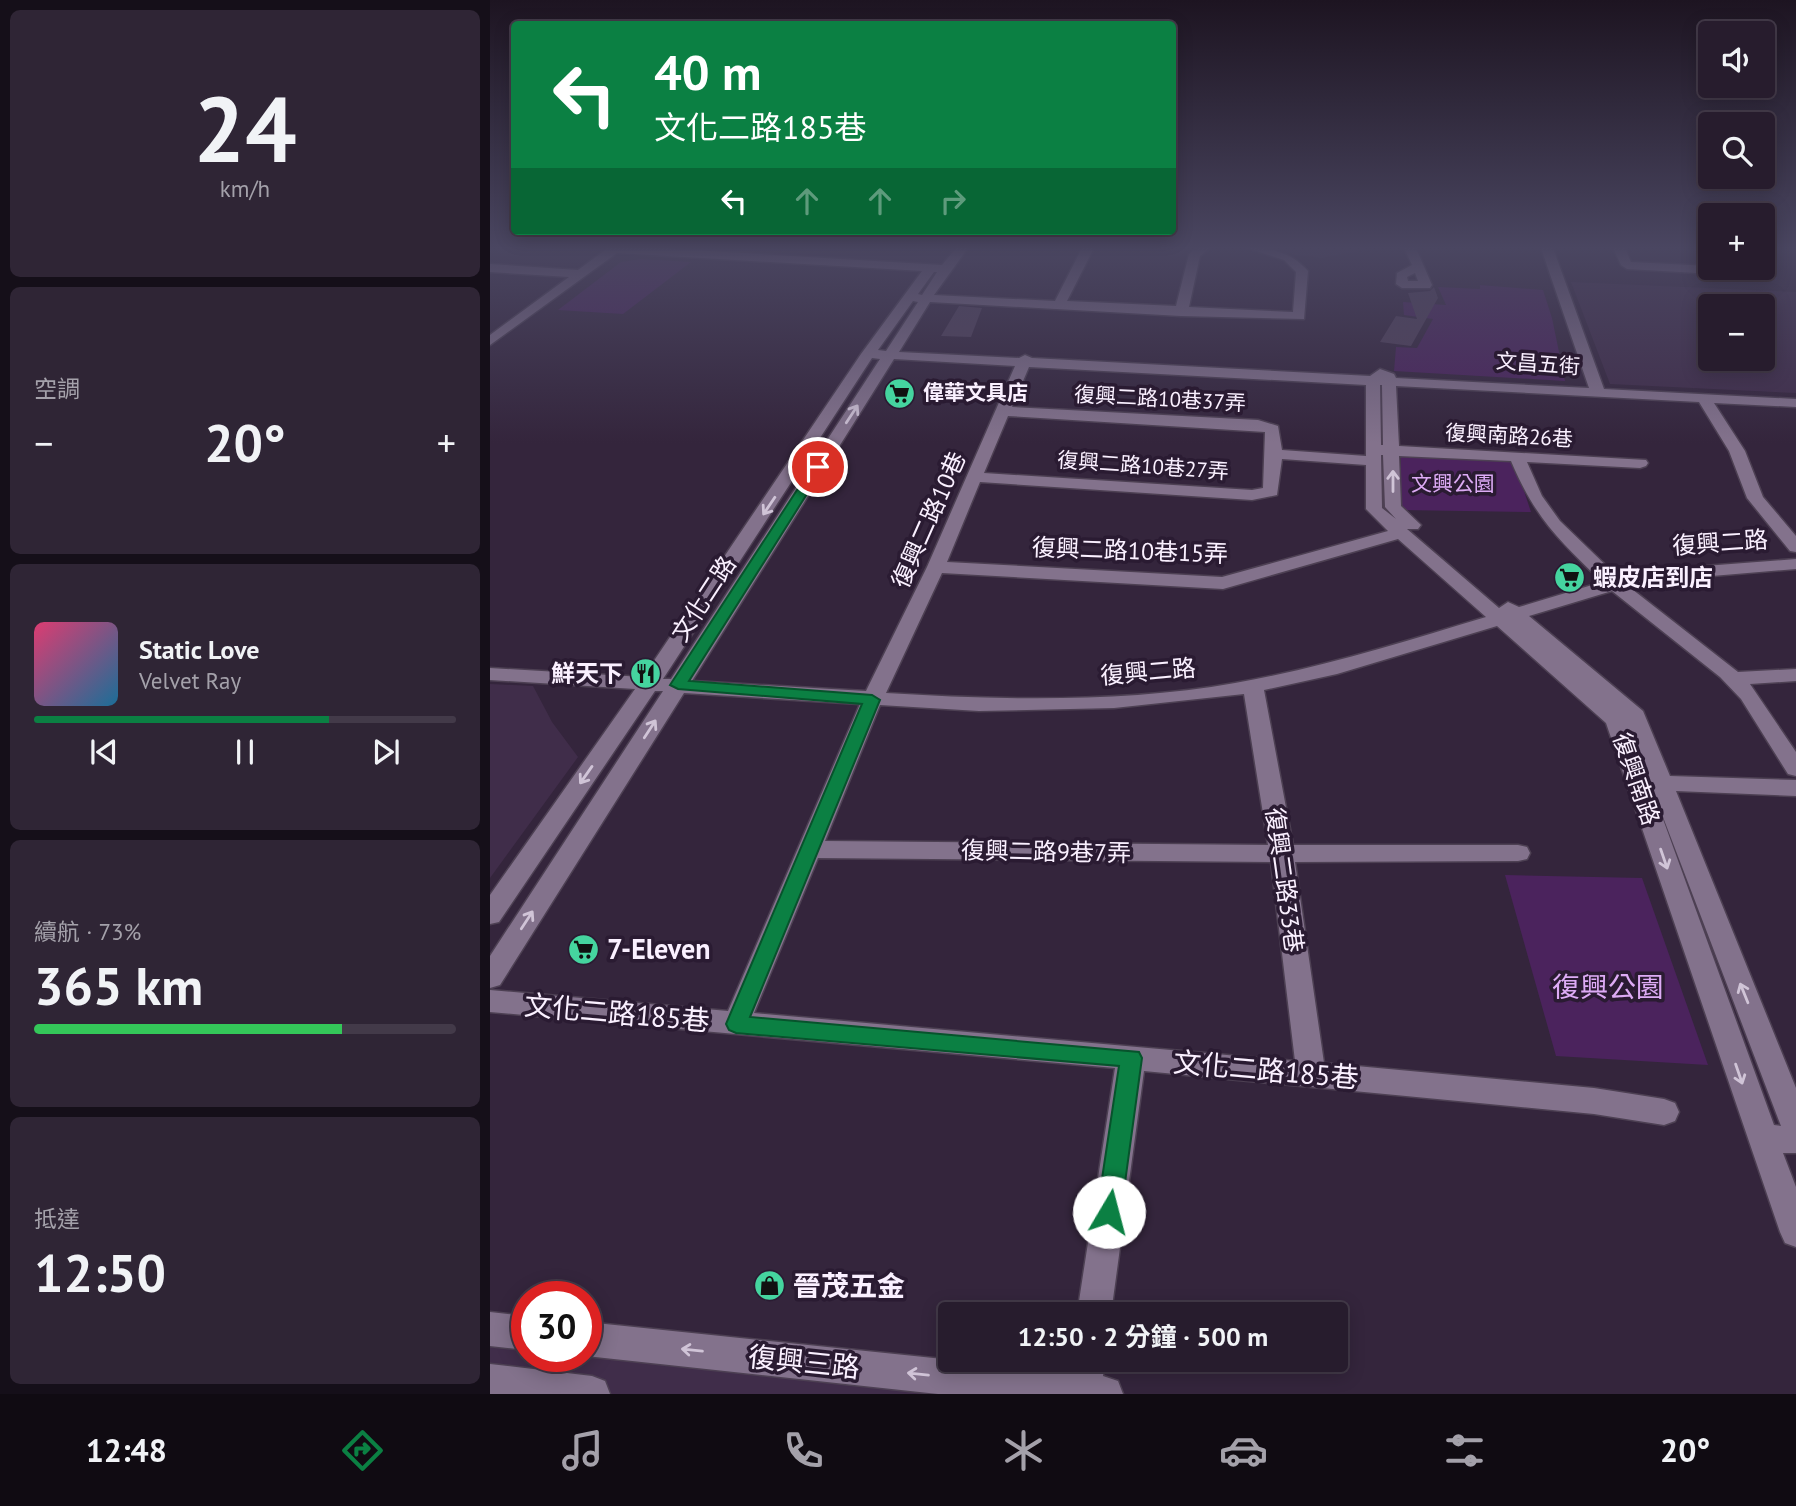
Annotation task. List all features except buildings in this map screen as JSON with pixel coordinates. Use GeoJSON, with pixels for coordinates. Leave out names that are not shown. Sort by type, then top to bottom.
{"type":"FeatureCollection","features":[{"type":"Feature","properties":{"kind":"street"},"geometry":{"type":"LineString","coordinates":[[490,328],[512,313]]}},
{"type":"Feature","properties":{"kind":"street"},"geometry":{"type":"LineString","coordinates":[[490,341],[523,313]]}},
{"type":"Feature","properties":{"kind":"street","name":"文化二路"},"geometry":{"type":"LineString","coordinates":[[490,915],[650,683],[870,352],[905,313]]}},
{"type":"Feature","properties":{"kind":"street","name":"文化二路"},"geometry":{"type":"LineString","coordinates":[[490,978],[892,353],[911,313]]}},
{"type":"Feature","properties":{"kind":"street"},"geometry":{"type":"LineString","coordinates":[[1209,313],[1299,316],[1299,313]]}},
{"type":"Feature","properties":{"kind":"street"},"geometry":{"type":"LineString","coordinates":[[1564,313],[1587,390]]}},
{"type":"Feature","properties":{"kind":"street","name":"文昌五街"},"geometry":{"type":"LineString","coordinates":[[870,352],[1381,378],[1796,403]]}},
{"type":"Feature","properties":{"kind":"street","name":"復興二路10巷"},"geometry":{"type":"LineString","coordinates":[[736,1024],[872,700],[936,567],[1024,360]]}},
{"type":"Feature","properties":{"kind":"street","name":"復興南路"},"geometry":{"type":"LineString","coordinates":[[1381,378],[1381,454],[1374,509],[1399,533],[1507,616]]}},
{"type":"Feature","properties":{"kind":"street"},"geometry":{"type":"LineString","coordinates":[[1704,399],[1737,451],[1755,498],[1796,547]]}},
{"type":"Feature","properties":{"kind":"street","name":"復興二路10巷37弄"},"geometry":{"type":"LineString","coordinates":[[1004,411],[1258,425],[1273,429],[1274,454]]}},
{"type":"Feature","properties":{"kind":"street"},"geometry":{"type":"LineString","coordinates":[[1274,454],[1381,454]]}},
{"type":"Feature","properties":{"kind":"street","name":"復興二路10巷27弄"},"geometry":{"type":"LineString","coordinates":[[975,477],[1252,495],[1271,491],[1274,454]]}},
{"type":"Feature","properties":{"kind":"street","name":"復興南路"},"geometry":{"type":"LineString","coordinates":[[1381,454],[1393,507],[1507,616],[1550,653],[1635,716],[1796,1125]]}},
{"type":"Feature","properties":{"kind":"street","name":"復興南路26巷"},"geometry":{"type":"LineString","coordinates":[[1381,454],[1640,463]]}},
{"type":"Feature","properties":{"kind":"street"},"geometry":{"type":"LineString","coordinates":[[1518,458],[1534,496],[1554,525],[1614,584],[1749,695],[1796,769]]}},
{"type":"Feature","properties":{"kind":"street","name":"復興二路10巷15弄"},"geometry":{"type":"LineString","coordinates":[[936,567],[1223,583],[1399,533]]}},
{"type":"Feature","properties":{"kind":"street","name":"復興二路"},"geometry":{"type":"LineString","coordinates":[[490,674],[979,705],[1125,701],[1253,686],[1330,670],[1614,584],[1670,572],[1796,564]]}},
{"type":"Feature","properties":{"kind":"street","name":"復興南路"},"geometry":{"type":"LineString","coordinates":[[1550,653],[1616,720],[1796,1232]]}},
{"type":"Feature","properties":{"kind":"street"},"geometry":{"type":"LineString","coordinates":[[1732,679],[1796,675]]}},
{"type":"Feature","properties":{"kind":"street","name":"復興二路33巷"},"geometry":{"type":"LineString","coordinates":[[1253,686],[1282,854],[1311,1074]]}},
{"type":"Feature","properties":{"kind":"street"},"geometry":{"type":"LineString","coordinates":[[1661,783],[1796,788]]}},
{"type":"Feature","properties":{"kind":"street","name":"復興二路9巷7弄"},"geometry":{"type":"LineString","coordinates":[[810,849],[1282,854],[1518,853]]}},
{"type":"Feature","properties":{"kind":"street","name":"文化二路185巷"},"geometry":{"type":"LineString","coordinates":[[490,1002],[1311,1074],[1594,1101],[1664,1112]]}},
{"type":"Feature","properties":{"kind":"street"},"geometry":{"type":"LineString","coordinates":[[1096,1302],[1131,1058]]}},
{"type":"Feature","properties":{"kind":"street"},"geometry":{"type":"LineString","coordinates":[[1761,1138],[1796,1140]]}},
{"type":"Feature","properties":{"kind":"street"},"geometry":{"type":"LineString","coordinates":[[490,1329],[511,1331]]}},
{"type":"Feature","properties":{"kind":"street","name":"復興三路"},"geometry":{"type":"LineString","coordinates":[[602,1340],[1092,1382]]}},
{"type":"Feature","properties":{"kind":"street"},"geometry":{"type":"LineString","coordinates":[[490,1382],[592,1394]]}},
{"type":"Feature","properties":{"kind":"shaded area"},"geometry":{"type":"Polygon","coordinates":[[[1583,313],[1698,313],[1698,371],[1775,371],[1775,313],[1796,313],[1796,393],[1610,384],[1583,313]]]}},
{"type":"Feature","properties":{"kind":"shaded area"},"geometry":{"type":"Polygon","coordinates":[[[490,684],[533,686],[552,722],[578,757],[490,878],[490,684]]]}},
{"type":"Feature","properties":{"kind":"shaded area"},"geometry":{"type":"Polygon","coordinates":[[[490,1340],[511,1342],[511,1372],[602,1372],[602,1350],[1105,1394],[490,1394],[490,1340]]]}},
{"type":"Feature","properties":{"kind":"green space"},"geometry":{"type":"Polygon","coordinates":[[[1550,313],[1565,381],[1394,371],[1396,347],[1417,348],[1433,319],[1404,315],[1550,313]]]}},
{"type":"Feature","properties":{"kind":"green space","name":"文興公園"},"geometry":{"type":"Polygon","coordinates":[[[1401,453],[1514,461],[1531,512],[1401,510],[1401,453]]]}},
{"type":"Feature","properties":{"kind":"green space","name":"復興公園"},"geometry":{"type":"Polygon","coordinates":[[[1505,875],[1642,878],[1708,1065],[1556,1056],[1505,875]]]}},
{"type":"Feature","properties":{"kind":"place","name":"偉華文具店"},"geometry":{"type":"Point","coordinates":[900,393]}},
{"type":"Feature","properties":{"kind":"place","name":"蝦皮店到店"},"geometry":{"type":"Point","coordinates":[1570,578]}},
{"type":"Feature","properties":{"kind":"place","name":"鮮天下"},"geometry":{"type":"Point","coordinates":[646,674]}},
{"type":"Feature","properties":{"kind":"place","name":"7-Eleven"},"geometry":{"type":"Point","coordinates":[584,949]}},
{"type":"Feature","properties":{"kind":"place","name":"晉茂五金"},"geometry":{"type":"Point","coordinates":[770,1286]}},
{"type":"Feature","properties":{"kind":"route"},"geometry":{"type":"LineString","coordinates":[[818,467],[678,685],[872,700],[736,1024],[1131,1058],[1109,1212]]}}]}
